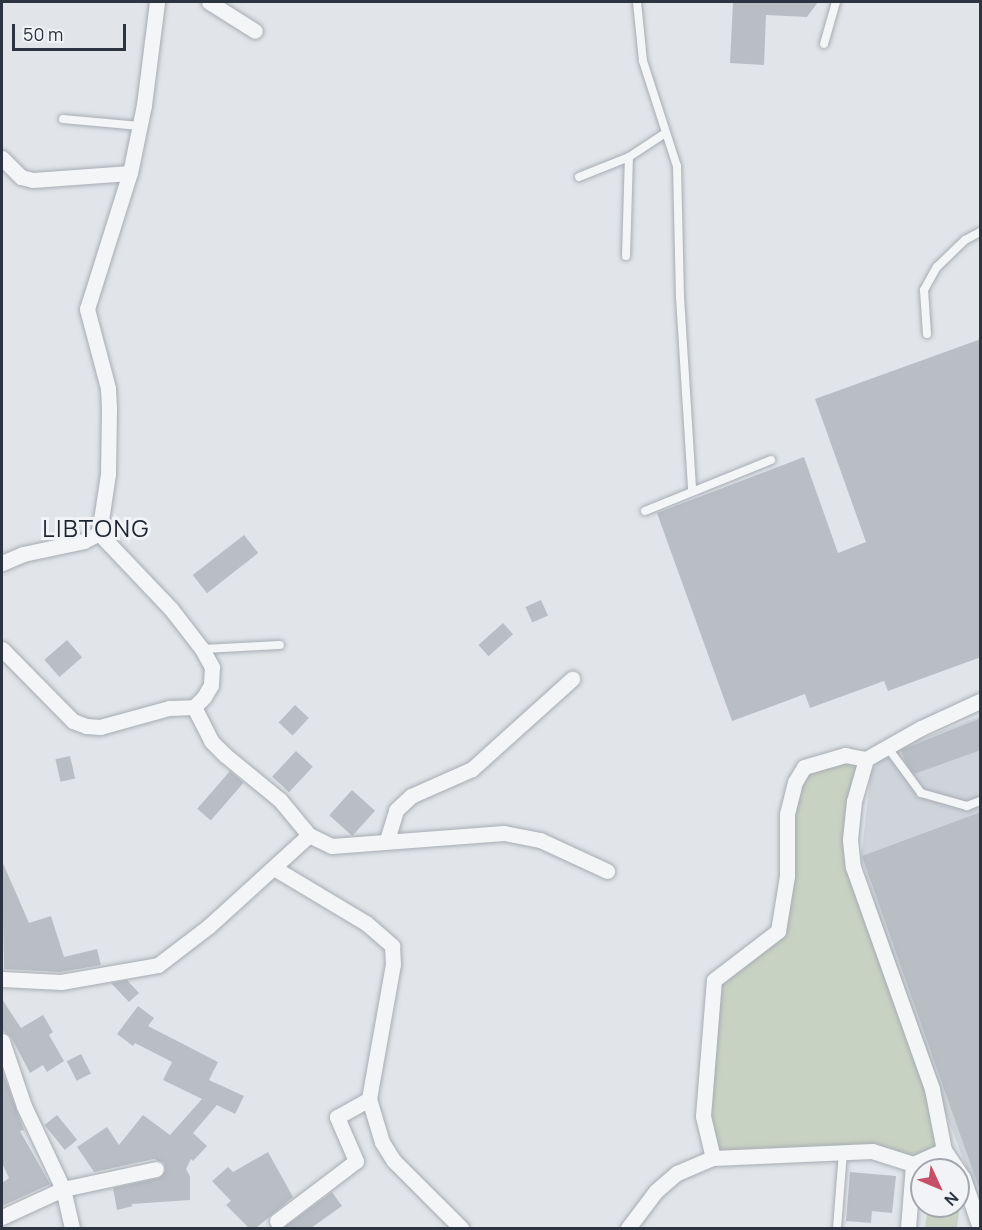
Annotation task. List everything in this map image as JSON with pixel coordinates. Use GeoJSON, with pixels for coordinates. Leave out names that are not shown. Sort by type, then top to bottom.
{"type":"FeatureCollection","features":[{"type":"Feature","properties":{"kind":"street"},"geometry":{"type":"LineString","coordinates":[[99,532],[108,474],[108,388],[87,309],[130,173],[140,126],[157,2]]}},
{"type":"Feature","properties":{"kind":"street"},"geometry":{"type":"LineString","coordinates":[[209,2],[255,31]]}},
{"type":"Feature","properties":{"kind":"street"},"geometry":{"type":"LineString","coordinates":[[2,158],[21,177],[33,180],[130,173]]}},
{"type":"Feature","properties":{"kind":"street"},"geometry":{"type":"LineString","coordinates":[[2,563],[23,554],[84,541],[99,532]]}},
{"type":"Feature","properties":{"kind":"street"},"geometry":{"type":"LineString","coordinates":[[99,532],[171,609],[202,649],[212,667],[211,685],[194,707]]}},
{"type":"Feature","properties":{"kind":"street"},"geometry":{"type":"LineString","coordinates":[[2,649],[73,721],[86,726],[100,727],[169,708],[194,707]]}},
{"type":"Feature","properties":{"kind":"street"},"geometry":{"type":"LineString","coordinates":[[387,840],[396,810],[411,796],[472,769],[572,679]]}},
{"type":"Feature","properties":{"kind":"street"},"geometry":{"type":"LineString","coordinates":[[713,1158],[703,1116],[714,980],[778,932],[788,876],[788,814],[795,782],[804,768],[845,755],[866,759],[981,701]]}},
{"type":"Feature","properties":{"kind":"street"},"geometry":{"type":"LineString","coordinates":[[194,707],[211,741],[280,800],[309,835],[332,846],[387,840],[504,833],[540,840],[607,872]]}},
{"type":"Feature","properties":{"kind":"street"},"geometry":{"type":"LineString","coordinates":[[866,759],[854,801],[850,840],[853,867],[932,1089],[944,1150],[963,1178],[981,1228]]}},
{"type":"Feature","properties":{"kind":"street"},"geometry":{"type":"LineString","coordinates":[[2,979],[61,982],[158,964],[209,927],[309,835]]}},
{"type":"Feature","properties":{"kind":"street"},"geometry":{"type":"LineString","coordinates":[[274,868],[366,923],[392,946],[393,964],[369,1099],[382,1142],[393,1161],[461,1228]]}},
{"type":"Feature","properties":{"kind":"street"},"geometry":{"type":"LineString","coordinates":[[2,1041],[24,1106],[63,1189],[72,1228]]}},
{"type":"Feature","properties":{"kind":"street"},"geometry":{"type":"LineString","coordinates":[[277,1221],[356,1161],[337,1117],[369,1099]]}},
{"type":"Feature","properties":{"kind":"street"},"geometry":{"type":"LineString","coordinates":[[628,1228],[656,1191],[677,1173],[713,1158],[872,1150],[910,1163]]}},
{"type":"Feature","properties":{"kind":"street"},"geometry":{"type":"LineString","coordinates":[[926,1158],[944,1150]]}},
{"type":"Feature","properties":{"kind":"street"},"geometry":{"type":"LineString","coordinates":[[2,1217],[63,1189],[156,1169]]}},
{"type":"Feature","properties":{"kind":"street"},"geometry":{"type":"LineString","coordinates":[[908,1228],[910,1202]]}},
{"type":"Feature","properties":{"kind":"lane"},"geometry":{"type":"LineString","coordinates":[[637,2],[643,61],[664,134],[677,166],[680,297],[692,490]]}},
{"type":"Feature","properties":{"kind":"lane"},"geometry":{"type":"LineString","coordinates":[[824,44],[836,2]]}},
{"type":"Feature","properties":{"kind":"lane"},"geometry":{"type":"LineString","coordinates":[[63,119],[140,126]]}},
{"type":"Feature","properties":{"kind":"lane"},"geometry":{"type":"LineString","coordinates":[[579,177],[629,157],[664,134]]}},
{"type":"Feature","properties":{"kind":"lane"},"geometry":{"type":"LineString","coordinates":[[626,256],[629,157]]}},
{"type":"Feature","properties":{"kind":"lane"},"geometry":{"type":"LineString","coordinates":[[927,334],[924,290],[937,267],[965,240],[981,232]]}},
{"type":"Feature","properties":{"kind":"lane"},"geometry":{"type":"LineString","coordinates":[[645,511],[692,490],[771,460]]}},
{"type":"Feature","properties":{"kind":"lane"},"geometry":{"type":"LineString","coordinates":[[202,649],[280,645]]}},
{"type":"Feature","properties":{"kind":"lane"},"geometry":{"type":"LineString","coordinates":[[888,748],[921,793],[967,806],[981,801]]}},
{"type":"Feature","properties":{"kind":"lane"},"geometry":{"type":"LineString","coordinates":[[837,1228],[843,1150]]}},
{"type":"Feature","properties":{"kind":"shaded area"},"geometry":{"type":"Polygon","coordinates":[[[980,716],[980,1203],[970,1177],[970,1158],[963,1158],[916,1036],[861,858],[871,771],[887,752],[980,716]]]}},
{"type":"Feature","properties":{"kind":"green space"},"geometry":{"type":"Polygon","coordinates":[[[866,759],[850,840],[944,1150],[926,1158],[910,1158],[910,1163],[872,1151],[713,1158],[707,1055],[714,980],[778,931],[787,814],[804,767],[866,759]]]}},
{"type":"Feature","properties":{"kind":"green space"},"geometry":{"type":"Polygon","coordinates":[[[926,1218],[958,1218],[957,1228],[925,1228],[926,1218]]]}},
{"type":"Feature","properties":{"kind":"building"},"geometry":{"type":"Polygon","coordinates":[[[733,2],[818,2],[807,17],[766,15],[764,65],[730,63],[733,2]]]}},
{"type":"Feature","properties":{"kind":"building"},"geometry":{"type":"Polygon","coordinates":[[[981,339],[981,657],[888,691],[884,681],[810,708],[805,694],[732,721],[657,513],[804,457],[838,553],[866,542],[815,399],[981,339]]]}},
{"type":"Feature","properties":{"kind":"building"},"geometry":{"type":"Polygon","coordinates":[[[244,535],[258,553],[207,593],[193,575],[244,535]]]}},
{"type":"Feature","properties":{"kind":"building"},"geometry":{"type":"Polygon","coordinates":[[[541,600],[548,616],[532,622],[525,607],[541,600]]]}},
{"type":"Feature","properties":{"kind":"building"},"geometry":{"type":"Polygon","coordinates":[[[503,623],[513,634],[489,656],[478,645],[503,623]]]}},
{"type":"Feature","properties":{"kind":"building"},"geometry":{"type":"Polygon","coordinates":[[[67,640],[82,657],[59,677],[44,660],[67,640]]]}},
{"type":"Feature","properties":{"kind":"building"},"geometry":{"type":"Polygon","coordinates":[[[295,705],[309,718],[293,736],[279,723],[295,705]]]}},
{"type":"Feature","properties":{"kind":"building"},"geometry":{"type":"Polygon","coordinates":[[[981,718],[981,750],[914,774],[905,761],[901,750],[981,718]]]}},
{"type":"Feature","properties":{"kind":"building"},"geometry":{"type":"Polygon","coordinates":[[[296,751],[313,767],[289,792],[272,777],[296,751]]]}},
{"type":"Feature","properties":{"kind":"building"},"geometry":{"type":"Polygon","coordinates":[[[70,756],[75,778],[61,782],[55,759],[70,756]]]}},
{"type":"Feature","properties":{"kind":"building"},"geometry":{"type":"Polygon","coordinates":[[[230,771],[244,783],[211,821],[197,809],[230,771]]]}},
{"type":"Feature","properties":{"kind":"building"},"geometry":{"type":"Polygon","coordinates":[[[352,790],[375,811],[352,836],[329,815],[352,790]]]}},
{"type":"Feature","properties":{"kind":"building"},"geometry":{"type":"Polygon","coordinates":[[[981,812],[981,1188],[979,1188],[862,856],[981,812]]]}},
{"type":"Feature","properties":{"kind":"building"},"geometry":{"type":"Polygon","coordinates":[[[2,861],[29,923],[51,916],[64,957],[97,949],[101,965],[60,972],[4,969],[2,861]]]}},
{"type":"Feature","properties":{"kind":"building"},"geometry":{"type":"Polygon","coordinates":[[[127,980],[139,993],[129,1002],[111,983],[127,980]]]}},
{"type":"Feature","properties":{"kind":"building"},"geometry":{"type":"Polygon","coordinates":[[[2,999],[21,1028],[43,1015],[53,1032],[49,1035],[64,1061],[47,1072],[43,1065],[30,1073],[11,1037],[2,1030],[2,999]]]}},
{"type":"Feature","properties":{"kind":"building"},"geometry":{"type":"Polygon","coordinates":[[[138,1006],[154,1018],[148,1026],[218,1062],[209,1080],[244,1096],[235,1114],[217,1105],[193,1133],[207,1146],[193,1161],[191,1159],[186,1169],[190,1176],[190,1200],[131,1204],[133,1206],[117,1210],[113,1188],[159,1178],[165,1171],[164,1163],[154,1159],[94,1172],[77,1147],[107,1127],[119,1145],[143,1115],[170,1135],[202,1099],[163,1080],[172,1062],[135,1043],[133,1046],[117,1034],[138,1006]]]}},
{"type":"Feature","properties":{"kind":"building"},"geometry":{"type":"Polygon","coordinates":[[[81,1054],[91,1074],[77,1081],[67,1061],[81,1054]]]}},
{"type":"Feature","properties":{"kind":"building"},"geometry":{"type":"Polygon","coordinates":[[[2,1070],[24,1130],[20,1131],[50,1184],[2,1206],[2,1183],[9,1178],[2,1163],[2,1070]]]}},
{"type":"Feature","properties":{"kind":"building"},"geometry":{"type":"Polygon","coordinates":[[[57,1115],[77,1140],[65,1150],[45,1125],[57,1115]]]}},
{"type":"Feature","properties":{"kind":"building"},"geometry":{"type":"Polygon","coordinates":[[[268,1152],[293,1197],[256,1228],[249,1228],[226,1205],[231,1201],[212,1181],[228,1167],[233,1172],[268,1152]]]}},
{"type":"Feature","properties":{"kind":"building"},"geometry":{"type":"Polygon","coordinates":[[[850,1172],[896,1176],[892,1213],[872,1211],[871,1223],[846,1221],[850,1172]]]}},
{"type":"Feature","properties":{"kind":"building"},"geometry":{"type":"Polygon","coordinates":[[[332,1192],[342,1206],[311,1228],[283,1228],[332,1192]]]}},
{"type":"Feature","properties":{"kind":"district","name":"LIBTONG"},"geometry":{"type":"Point","coordinates":[96,528]}}]}
